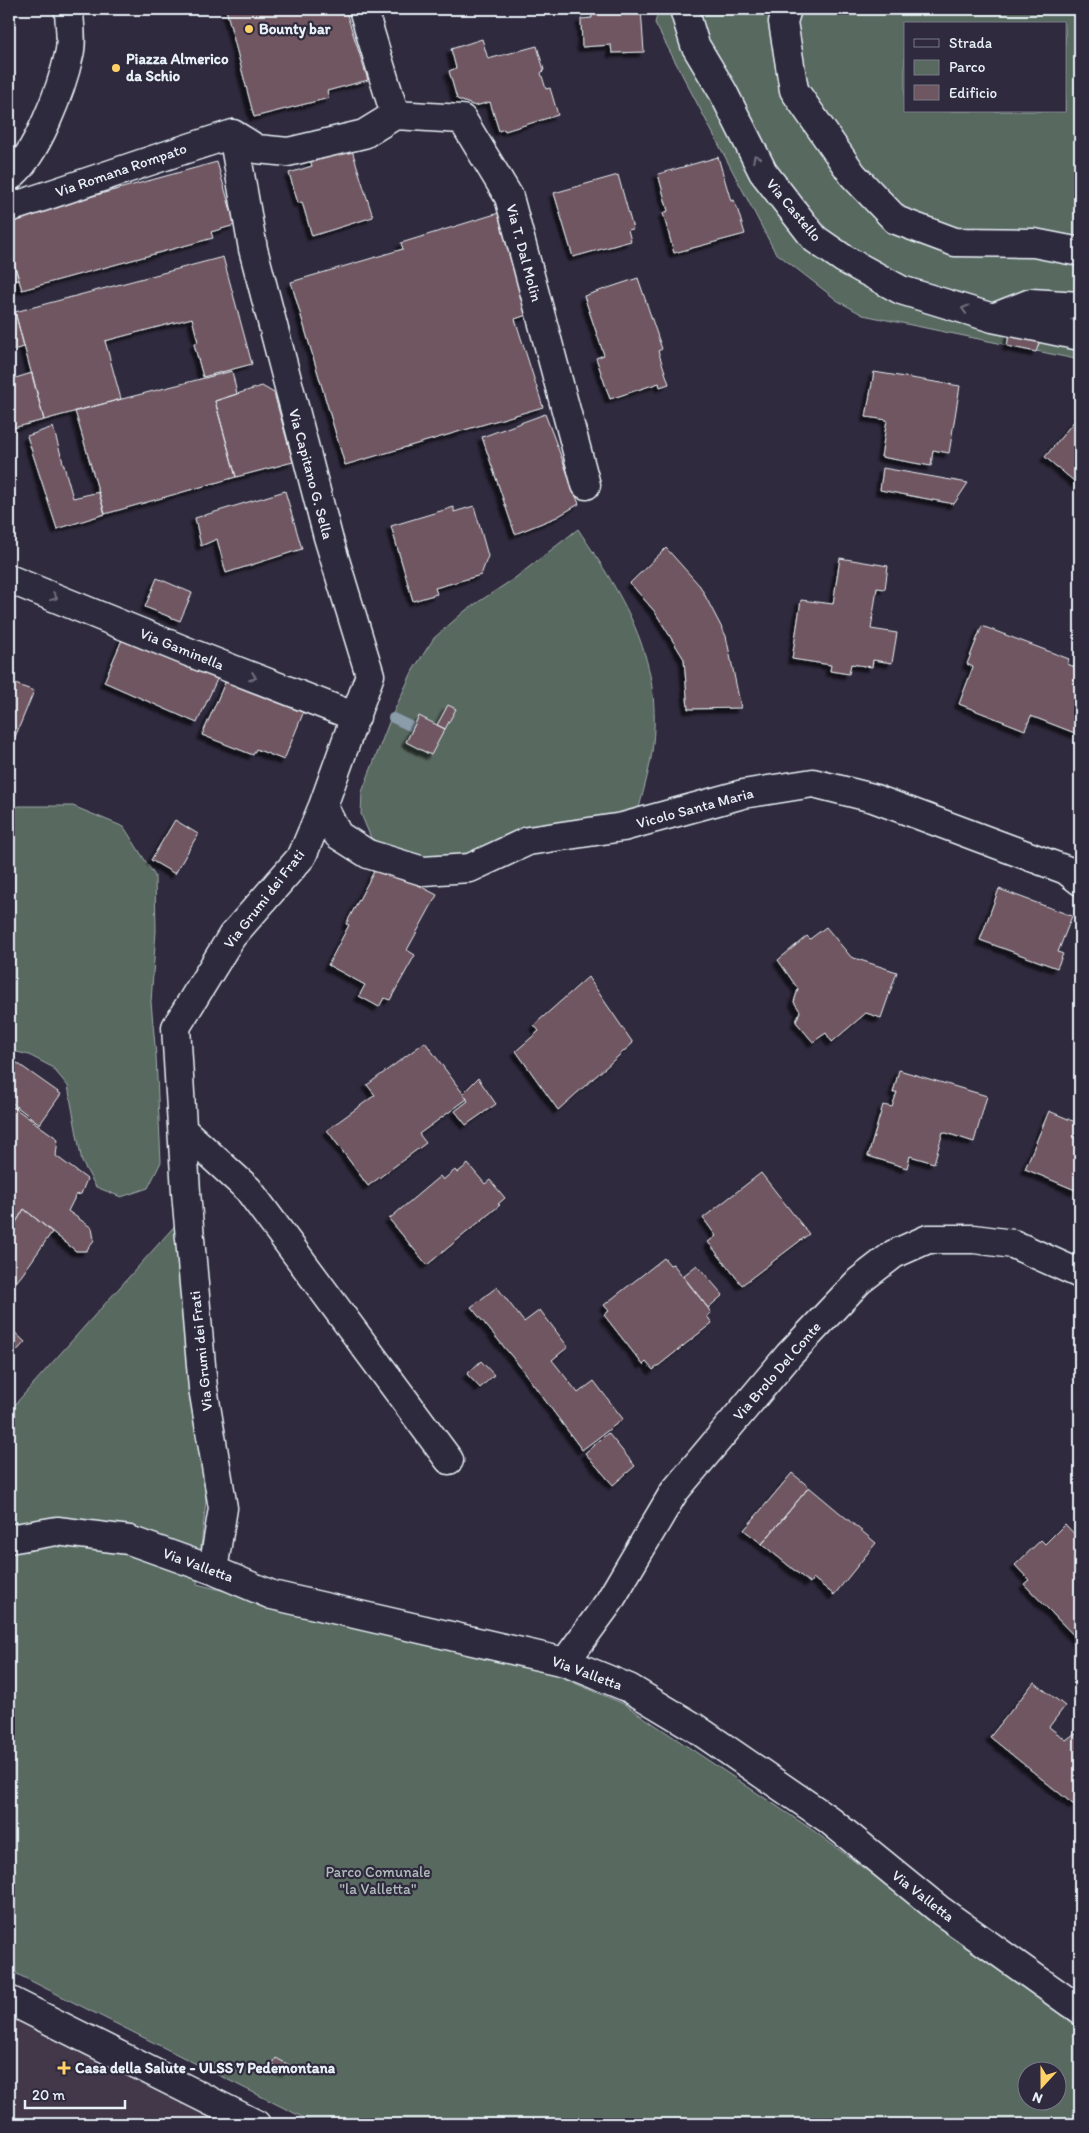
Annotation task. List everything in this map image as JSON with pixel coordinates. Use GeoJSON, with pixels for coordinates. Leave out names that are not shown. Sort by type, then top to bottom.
{"type":"FeatureCollection","features":[{"type":"Feature","properties":{"kind":"street"},"geometry":{"type":"LineString","coordinates":[[9,177],[17,171],[43,129],[55,98],[70,53],[69,9]]}},
{"type":"Feature","properties":{"kind":"street"},"geometry":{"type":"LineString","coordinates":[[233,134],[257,149],[288,152],[364,134],[395,115],[363,9]]}},
{"type":"Feature","properties":{"kind":"street","name":"Via Castello"},"geometry":{"type":"LineString","coordinates":[[684,9],[695,45],[723,92],[763,172],[815,239],[844,259],[901,290],[993,318],[1080,336]]}},
{"type":"Feature","properties":{"kind":"street"},"geometry":{"type":"LineString","coordinates":[[787,9],[783,22],[794,90],[853,175],[896,220],[955,242],[1034,243],[1080,252]]}},
{"type":"Feature","properties":{"kind":"street","name":"Via T. Dal Molin"},"geometry":{"type":"LineString","coordinates":[[395,115],[462,119],[509,198],[586,485]]}},
{"type":"Feature","properties":{"kind":"street","name":"Via Romana Rompato"},"geometry":{"type":"LineString","coordinates":[[9,208],[145,161],[233,134]]}},
{"type":"Feature","properties":{"kind":"street","name":"Via Capitano G. Sella"},"geometry":{"type":"LineString","coordinates":[[233,134],[256,259],[328,537],[370,675],[323,806]]}},
{"type":"Feature","properties":{"kind":"street"},"geometry":{"type":"LineString","coordinates":[[993,318],[1031,303],[1080,306]]}},
{"type":"Feature","properties":{"kind":"street","name":"Via Gaminella"},"geometry":{"type":"LineString","coordinates":[[9,579],[191,653],[356,717]]}},
{"type":"Feature","properties":{"kind":"street","name":"Vicolo Santa Maria"},"geometry":{"type":"LineString","coordinates":[[323,806],[338,835],[368,854],[423,871],[470,868],[528,841],[623,827],[742,794],[813,783],[873,798],[1066,870],[1080,882]]}},
{"type":"Feature","properties":{"kind":"street","name":"Via Grumi dei Frati"},"geometry":{"type":"LineString","coordinates":[[213,1570],[223,1508],[203,1388],[186,1192],[184,1131],[176,1027],[232,936],[302,856],[323,806]]}},
{"type":"Feature","properties":{"kind":"street"},"geometry":{"type":"LineString","coordinates":[[184,1131],[248,1189],[449,1460]]}},
{"type":"Feature","properties":{"kind":"street","name":"Via Brolo Del Conte"},"geometry":{"type":"LineString","coordinates":[[565,1662],[609,1602],[674,1492],[789,1355],[859,1281],[894,1254],[928,1239],[974,1239],[1013,1244],[1080,1274]]}},
{"type":"Feature","properties":{"kind":"street","name":"Via Valletta"},"geometry":{"type":"LineString","coordinates":[[9,1539],[57,1531],[129,1540],[213,1570],[272,1595],[565,1662],[629,1688],[694,1727],[828,1819],[941,1912],[1080,2010]]}},
{"type":"Feature","properties":{"kind":"street"},"geometry":{"type":"LineString","coordinates":[[9,2000],[256,2124]]}},
{"type":"Feature","properties":{"kind":"shaded area","name":"Casa della Salute - ULSS 7 Pedemontana"},"geometry":{"type":"Polygon","coordinates":[[[9,2013],[230,2124],[9,2124],[9,2013]]]}},
{"type":"Feature","properties":{"kind":"green space"},"geometry":{"type":"Polygon","coordinates":[[[659,9],[1080,9],[1080,360],[863,315],[838,301],[775,252],[655,23],[659,9]]]}},
{"type":"Feature","properties":{"kind":"green space"},"geometry":{"type":"Polygon","coordinates":[[[578,529],[612,581],[626,607],[638,633],[647,660],[652,689],[654,719],[652,752],[637,816],[427,864],[392,851],[371,838],[361,814],[362,792],[390,720],[413,670],[434,638],[466,610],[515,578],[578,529]]]}},
{"type":"Feature","properties":{"kind":"green space"},"geometry":{"type":"Polygon","coordinates":[[[19,806],[73,806],[124,827],[155,876],[156,931],[151,1002],[156,1056],[161,1162],[148,1188],[121,1197],[96,1187],[82,1162],[68,1086],[52,1067],[29,1055],[9,1050],[9,812],[19,806]]]}},
{"type":"Feature","properties":{"kind":"green space","name":"Parco Comunale \"la Valletta\""},"geometry":{"type":"Polygon","coordinates":[[[179,1221],[206,1501],[197,1584],[556,1675],[624,1704],[814,1831],[1074,2025],[1080,2026],[1080,2124],[316,2124],[9,1970],[9,1411],[179,1221]]]}},
{"type":"Feature","properties":{"kind":"building"},"geometry":{"type":"Polygon","coordinates":[[[226,9],[345,9],[368,80],[327,91],[329,98],[254,117],[226,9]]]}},
{"type":"Feature","properties":{"kind":"building"},"geometry":{"type":"Polygon","coordinates":[[[591,9],[641,9],[644,52],[612,53],[611,45],[582,47],[581,19],[592,18],[591,9]]]}},
{"type":"Feature","properties":{"kind":"building"},"geometry":{"type":"Polygon","coordinates":[[[482,39],[488,59],[537,46],[544,70],[541,73],[546,89],[550,88],[558,115],[505,131],[504,129],[499,131],[490,102],[475,106],[457,99],[449,71],[456,68],[451,49],[482,39]]]}},
{"type":"Feature","properties":{"kind":"building"},"geometry":{"type":"Polygon","coordinates":[[[350,144],[373,217],[312,236],[302,202],[298,203],[289,173],[312,166],[309,157],[350,144]]]}},
{"type":"Feature","properties":{"kind":"building"},"geometry":{"type":"Polygon","coordinates":[[[718,157],[731,201],[734,200],[745,234],[674,253],[663,213],[668,211],[658,174],[718,157]]]}},
{"type":"Feature","properties":{"kind":"building"},"geometry":{"type":"Polygon","coordinates":[[[217,162],[235,225],[211,232],[213,238],[22,290],[9,247],[9,219],[217,162]]]}},
{"type":"Feature","properties":{"kind":"building"},"geometry":{"type":"Polygon","coordinates":[[[618,175],[633,229],[628,230],[631,241],[573,257],[554,193],[618,175]]]}},
{"type":"Feature","properties":{"kind":"building"},"geometry":{"type":"Polygon","coordinates":[[[502,212],[533,313],[515,319],[543,407],[345,465],[291,282],[403,249],[401,243],[502,212]]]}},
{"type":"Feature","properties":{"kind":"building"},"geometry":{"type":"Polygon","coordinates":[[[9,247],[19,280],[9,283],[9,247]]]}},
{"type":"Feature","properties":{"kind":"building"},"geometry":{"type":"Polygon","coordinates":[[[223,257],[252,364],[203,377],[194,344],[198,342],[192,318],[105,341],[121,399],[44,420],[15,312],[223,257]]]}},
{"type":"Feature","properties":{"kind":"building"},"geometry":{"type":"Polygon","coordinates":[[[638,278],[662,349],[658,351],[669,384],[660,387],[659,383],[610,399],[596,358],[604,355],[584,296],[638,278]]]}},
{"type":"Feature","properties":{"kind":"building"},"geometry":{"type":"Polygon","coordinates":[[[9,288],[24,347],[9,351],[9,288]]]}},
{"type":"Feature","properties":{"kind":"building"},"geometry":{"type":"Polygon","coordinates":[[[1011,325],[1043,332],[1036,352],[1007,346],[1011,325]]]}},
{"type":"Feature","properties":{"kind":"building"},"geometry":{"type":"Polygon","coordinates":[[[232,371],[237,394],[215,401],[236,477],[105,514],[75,411],[232,371]]]}},
{"type":"Feature","properties":{"kind":"building"},"geometry":{"type":"Polygon","coordinates":[[[874,372],[960,386],[949,453],[933,450],[931,466],[881,457],[887,420],[866,417],[874,372]]]}},
{"type":"Feature","properties":{"kind":"building"},"geometry":{"type":"Polygon","coordinates":[[[32,373],[44,420],[9,429],[9,380],[32,373]]]}},
{"type":"Feature","properties":{"kind":"building"},"geometry":{"type":"Polygon","coordinates":[[[262,386],[274,393],[293,462],[236,477],[215,401],[262,386]]]}},
{"type":"Feature","properties":{"kind":"building"},"geometry":{"type":"Polygon","coordinates":[[[545,414],[579,504],[557,517],[515,534],[482,437],[545,414]]]}},
{"type":"Feature","properties":{"kind":"building"},"geometry":{"type":"Polygon","coordinates":[[[1080,414],[1080,486],[1045,457],[1080,414]]]}},
{"type":"Feature","properties":{"kind":"building"},"geometry":{"type":"Polygon","coordinates":[[[53,427],[73,498],[99,492],[105,514],[57,529],[27,436],[53,427]]]}},
{"type":"Feature","properties":{"kind":"building"},"geometry":{"type":"Polygon","coordinates":[[[883,468],[968,483],[954,504],[880,490],[883,468]]]}},
{"type":"Feature","properties":{"kind":"building"},"geometry":{"type":"Polygon","coordinates":[[[285,491],[302,549],[226,573],[217,539],[201,546],[195,518],[285,491]]]}},
{"type":"Feature","properties":{"kind":"building"},"geometry":{"type":"Polygon","coordinates":[[[474,506],[488,556],[481,575],[435,588],[437,594],[413,601],[391,526],[454,507],[454,512],[474,506]]]}},
{"type":"Feature","properties":{"kind":"building"},"geometry":{"type":"Polygon","coordinates":[[[666,548],[700,586],[726,636],[741,708],[688,709],[684,659],[655,612],[630,583],[666,548]]]}},
{"type":"Feature","properties":{"kind":"building"},"geometry":{"type":"Polygon","coordinates":[[[840,558],[888,566],[885,589],[877,588],[871,629],[897,633],[892,663],[873,660],[872,667],[851,664],[849,674],[830,671],[831,665],[792,659],[801,600],[833,604],[840,558]]]}},
{"type":"Feature","properties":{"kind":"building"},"geometry":{"type":"Polygon","coordinates":[[[157,578],[192,593],[180,621],[145,607],[157,578]]]}},
{"type":"Feature","properties":{"kind":"building"},"geometry":{"type":"Polygon","coordinates":[[[982,626],[1069,659],[1067,664],[1080,669],[1080,735],[1031,716],[1025,730],[959,704],[973,667],[967,664],[982,626]]]}},
{"type":"Feature","properties":{"kind":"building"},"geometry":{"type":"Polygon","coordinates":[[[124,635],[219,675],[197,723],[104,682],[124,635]]]}},
{"type":"Feature","properties":{"kind":"building"},"geometry":{"type":"Polygon","coordinates":[[[227,678],[304,711],[284,760],[256,749],[253,755],[202,735],[227,678]]]}},
{"type":"Feature","properties":{"kind":"building"},"geometry":{"type":"Polygon","coordinates":[[[10,682],[34,691],[9,749],[10,682]]]}},
{"type":"Feature","properties":{"kind":"building"},"geometry":{"type":"Polygon","coordinates":[[[448,705],[456,709],[445,729],[437,725],[448,705]]]}},
{"type":"Feature","properties":{"kind":"building"},"geometry":{"type":"Polygon","coordinates":[[[419,716],[445,729],[431,755],[406,742],[419,716]]]}},
{"type":"Feature","properties":{"kind":"building"},"geometry":{"type":"Polygon","coordinates":[[[175,820],[198,834],[175,874],[151,860],[175,820]]]}},
{"type":"Feature","properties":{"kind":"building"},"geometry":{"type":"Polygon","coordinates":[[[378,864],[437,895],[407,950],[415,955],[390,1000],[384,998],[379,1007],[359,996],[365,985],[328,965],[349,925],[346,924],[378,864]]]}},
{"type":"Feature","properties":{"kind":"building"},"geometry":{"type":"Polygon","coordinates":[[[999,889],[1072,916],[1058,952],[1063,954],[1057,968],[980,940],[999,889]]]}},
{"type":"Feature","properties":{"kind":"building"},"geometry":{"type":"Polygon","coordinates":[[[826,927],[851,957],[897,972],[881,1018],[866,1013],[832,1042],[826,1033],[813,1042],[796,1022],[800,1011],[794,1002],[798,989],[778,960],[807,936],[810,939],[826,927]]]}},
{"type":"Feature","properties":{"kind":"building"},"geometry":{"type":"Polygon","coordinates":[[[588,977],[633,1043],[558,1110],[516,1051],[539,1031],[534,1025],[588,977]]]}},
{"type":"Feature","properties":{"kind":"building"},"geometry":{"type":"Polygon","coordinates":[[[425,1042],[467,1099],[419,1134],[426,1143],[368,1186],[327,1130],[375,1095],[367,1085],[425,1042]]]}},
{"type":"Feature","properties":{"kind":"building"},"geometry":{"type":"Polygon","coordinates":[[[10,1058],[61,1094],[40,1124],[9,1101],[10,1058]]]}},
{"type":"Feature","properties":{"kind":"building"},"geometry":{"type":"Polygon","coordinates":[[[899,1070],[987,1096],[974,1142],[943,1132],[934,1163],[910,1156],[907,1168],[868,1156],[883,1105],[892,1107],[897,1092],[893,1093],[899,1070]]]}},
{"type":"Feature","properties":{"kind":"building"},"geometry":{"type":"Polygon","coordinates":[[[478,1078],[496,1104],[466,1125],[455,1111],[468,1101],[463,1093],[478,1078]]]}},
{"type":"Feature","properties":{"kind":"building"},"geometry":{"type":"Polygon","coordinates":[[[9,1104],[58,1139],[56,1156],[87,1179],[81,1194],[76,1195],[68,1211],[92,1228],[94,1240],[86,1251],[76,1251],[24,1209],[9,1234],[9,1104]]]}},
{"type":"Feature","properties":{"kind":"building"},"geometry":{"type":"Polygon","coordinates":[[[1049,1111],[1080,1124],[1080,1192],[1025,1169],[1049,1111]]]}},
{"type":"Feature","properties":{"kind":"building"},"geometry":{"type":"Polygon","coordinates":[[[468,1164],[485,1184],[490,1180],[505,1198],[498,1204],[500,1205],[427,1265],[389,1219],[440,1176],[443,1180],[455,1170],[457,1173],[468,1164]]]}},
{"type":"Feature","properties":{"kind":"building"},"geometry":{"type":"Polygon","coordinates":[[[761,1173],[809,1234],[742,1285],[708,1242],[716,1236],[703,1218],[761,1173]]]}},
{"type":"Feature","properties":{"kind":"building"},"geometry":{"type":"Polygon","coordinates":[[[24,1209],[52,1232],[9,1291],[9,1234],[24,1209]]]}},
{"type":"Feature","properties":{"kind":"building"},"geometry":{"type":"Polygon","coordinates":[[[664,1258],[670,1265],[673,1264],[708,1308],[711,1313],[707,1316],[712,1323],[653,1370],[646,1362],[643,1365],[604,1315],[609,1311],[604,1305],[664,1258]]]}},
{"type":"Feature","properties":{"kind":"building"},"geometry":{"type":"Polygon","coordinates":[[[697,1265],[723,1295],[708,1308],[683,1276],[697,1265]]]}},
{"type":"Feature","properties":{"kind":"building"},"geometry":{"type":"Polygon","coordinates":[[[497,1287],[524,1322],[540,1310],[568,1347],[552,1360],[578,1393],[594,1381],[623,1419],[582,1450],[518,1364],[471,1307],[497,1287]]]}},
{"type":"Feature","properties":{"kind":"building"},"geometry":{"type":"Polygon","coordinates":[[[9,1327],[25,1342],[9,1359],[9,1327]]]}},
{"type":"Feature","properties":{"kind":"building"},"geometry":{"type":"Polygon","coordinates":[[[481,1361],[494,1375],[480,1388],[467,1374],[481,1361]]]}},
{"type":"Feature","properties":{"kind":"building"},"geometry":{"type":"Polygon","coordinates":[[[608,1433],[635,1466],[613,1485],[585,1453],[608,1433]]]}},
{"type":"Feature","properties":{"kind":"building"},"geometry":{"type":"Polygon","coordinates":[[[792,1473],[809,1487],[762,1544],[744,1530],[792,1473]]]}},
{"type":"Feature","properties":{"kind":"building"},"geometry":{"type":"Polygon","coordinates":[[[809,1487],[876,1543],[834,1595],[813,1578],[810,1583],[762,1544],[809,1487]]]}},
{"type":"Feature","properties":{"kind":"building"},"geometry":{"type":"Polygon","coordinates":[[[1065,1524],[1080,1540],[1080,1642],[1024,1584],[1029,1580],[1015,1565],[1041,1540],[1045,1544],[1065,1524]]]}},
{"type":"Feature","properties":{"kind":"building"},"geometry":{"type":"Polygon","coordinates":[[[1034,1682],[1065,1706],[1049,1727],[1066,1740],[1074,1734],[1080,1736],[1080,1799],[1074,1805],[990,1737],[1034,1682]]]}},
{"type":"Feature","properties":{"kind":"building"},"geometry":{"type":"Polygon","coordinates":[[[276,2058],[289,2065],[286,2072],[272,2065],[276,2058]]]}},
{"type":"Feature","properties":{"kind":"waterway"},"geometry":{"type":"LineString","coordinates":[[393,718],[410,726]]}},
{"type":"Feature","properties":{"kind":"place","name":"Bounty bar"},"geometry":{"type":"Point","coordinates":[249,29]}},
{"type":"Feature","properties":{"kind":"place","name":"Piazza Almerico da Schio"},"geometry":{"type":"Point","coordinates":[116,68]}},
{"type":"Feature","properties":{"kind":"place","name":"Casa della Salute - ULSS 7 Pedemontana"},"geometry":{"type":"Point","coordinates":[64,2068]}}]}
